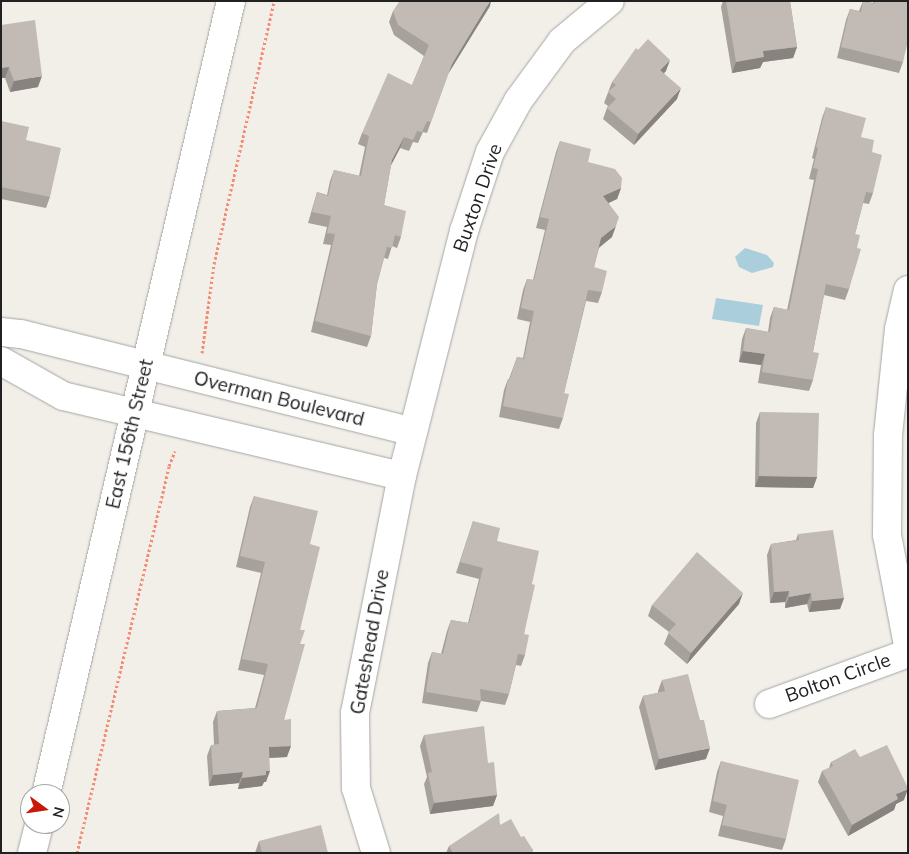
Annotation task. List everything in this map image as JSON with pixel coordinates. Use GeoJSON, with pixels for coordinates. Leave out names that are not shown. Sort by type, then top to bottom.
{"type":"FeatureCollection","features":[{"type":"Feature","properties":{"kind":"street","name":"East 156th Street"},"geometry":{"type":"LineString","coordinates":[[48,784],[231,1]]}},
{"type":"Feature","properties":{"kind":"street","name":"Buxton Drive"},"geometry":{"type":"LineString","coordinates":[[412,432],[464,231],[490,152],[518,101],[562,41],[610,1]]}},
{"type":"Feature","properties":{"kind":"street"},"geometry":{"type":"LineString","coordinates":[[908,290],[899,329],[888,435],[886,535],[908,645]]}},
{"type":"Feature","properties":{"kind":"street","name":"Overman Boulevard"},"geometry":{"type":"LineString","coordinates":[[1,332],[21,334],[412,432]]}},
{"type":"Feature","properties":{"kind":"street"},"geometry":{"type":"LineString","coordinates":[[1,362],[63,396],[402,476]]}},
{"type":"Feature","properties":{"kind":"street","name":"Gateshead Drive"},"geometry":{"type":"LineString","coordinates":[[376,853],[356,788],[355,713],[412,432]]}},
{"type":"Feature","properties":{"kind":"street","name":"Bolton Circle"},"geometry":{"type":"LineString","coordinates":[[769,704],[908,653]]}},
{"type":"Feature","properties":{"kind":"street"},"geometry":{"type":"LineString","coordinates":[[32,853],[37,834]]}},
{"type":"Feature","properties":{"kind":"water"},"geometry":{"type":"Polygon","coordinates":[[[745,248],[767,255],[774,263],[773,267],[752,273],[739,267],[735,257],[745,248]]]}},
{"type":"Feature","properties":{"kind":"water"},"geometry":{"type":"Polygon","coordinates":[[[716,298],[763,305],[759,326],[712,319],[716,298]]]}},
{"type":"Feature","properties":{"kind":"building"},"geometry":{"type":"Polygon","coordinates":[[[401,1],[490,1],[452,64],[431,122],[427,121],[422,132],[417,131],[413,140],[404,137],[392,160],[384,205],[406,211],[401,237],[395,235],[392,248],[387,247],[377,284],[371,336],[315,321],[335,234],[327,233],[331,216],[312,212],[317,192],[328,196],[334,170],[361,176],[369,136],[362,133],[388,73],[412,85],[429,45],[398,25],[393,11],[401,1]]]}},
{"type":"Feature","properties":{"kind":"building"},"geometry":{"type":"Polygon","coordinates":[[[726,1],[790,1],[797,47],[763,51],[764,57],[736,62],[726,1]]]}},
{"type":"Feature","properties":{"kind":"building"},"geometry":{"type":"Polygon","coordinates":[[[863,1],[874,4],[875,1],[908,1],[908,41],[903,62],[841,47],[850,9],[861,12],[863,1]]]}},
{"type":"Feature","properties":{"kind":"building"},"geometry":{"type":"Polygon","coordinates":[[[35,20],[42,76],[14,81],[9,67],[1,68],[1,25],[35,20]]]}},
{"type":"Feature","properties":{"kind":"building"},"geometry":{"type":"Polygon","coordinates":[[[648,39],[670,60],[660,70],[681,88],[638,134],[607,108],[616,99],[608,92],[616,85],[612,82],[636,48],[638,50],[648,39]]]}},
{"type":"Feature","properties":{"kind":"building"},"geometry":{"type":"Polygon","coordinates":[[[826,107],[866,118],[861,137],[874,140],[872,152],[882,155],[873,193],[866,192],[855,234],[860,235],[857,248],[861,249],[849,289],[826,284],[813,352],[819,353],[813,380],[762,372],[765,354],[743,351],[746,328],[770,332],[774,307],[789,310],[818,169],[813,168],[826,107]]]}},
{"type":"Feature","properties":{"kind":"building"},"geometry":{"type":"Polygon","coordinates":[[[1,121],[29,127],[26,140],[61,148],[50,197],[1,187],[1,121]]]}},
{"type":"Feature","properties":{"kind":"building"},"geometry":{"type":"Polygon","coordinates":[[[560,141],[591,149],[588,162],[615,169],[622,178],[621,188],[603,196],[619,217],[616,226],[601,238],[594,267],[607,271],[602,292],[588,290],[564,393],[569,394],[563,418],[503,406],[508,379],[510,379],[517,357],[524,359],[534,311],[521,308],[527,279],[534,280],[549,219],[540,217],[560,141]]]}},
{"type":"Feature","properties":{"kind":"building"},"geometry":{"type":"Polygon","coordinates":[[[760,412],[819,413],[817,477],[759,476],[760,412]]]}},
{"type":"Feature","properties":{"kind":"building"},"geometry":{"type":"Polygon","coordinates":[[[254,496],[318,511],[310,544],[320,547],[300,630],[305,630],[300,644],[305,644],[284,720],[291,719],[291,746],[269,747],[270,771],[266,771],[266,775],[242,778],[243,772],[213,775],[211,745],[219,744],[217,711],[257,708],[268,664],[242,659],[265,562],[240,556],[254,496]]]}},
{"type":"Feature","properties":{"kind":"building"},"geometry":{"type":"Polygon","coordinates":[[[473,521],[500,528],[497,541],[539,551],[532,584],[535,585],[524,634],[529,635],[525,655],[518,654],[509,694],[480,689],[481,701],[426,692],[432,652],[443,654],[451,620],[469,623],[483,568],[460,562],[473,521]]]}},
{"type":"Feature","properties":{"kind":"building"},"geometry":{"type":"Polygon","coordinates":[[[833,530],[844,598],[812,601],[811,593],[789,597],[789,591],[774,592],[771,544],[799,540],[798,534],[833,530]]]}},
{"type":"Feature","properties":{"kind":"building"},"geometry":{"type":"Polygon","coordinates":[[[697,552],[743,593],[691,653],[668,633],[676,624],[652,605],[697,552]]]}},
{"type":"Feature","properties":{"kind":"building"},"geometry":{"type":"Polygon","coordinates":[[[688,674],[700,720],[704,720],[710,748],[659,759],[643,696],[665,691],[662,680],[688,674]]]}},
{"type":"Feature","properties":{"kind":"building"},"geometry":{"type":"Polygon","coordinates":[[[484,726],[488,763],[494,762],[497,795],[434,803],[428,773],[432,772],[424,735],[484,726]]]}},
{"type":"Feature","properties":{"kind":"building"},"geometry":{"type":"Polygon","coordinates":[[[887,745],[908,789],[896,794],[898,799],[852,825],[822,771],[833,766],[831,762],[855,749],[860,757],[887,745]]]}},
{"type":"Feature","properties":{"kind":"building"},"geometry":{"type":"Polygon","coordinates":[[[721,761],[799,780],[786,839],[722,825],[727,805],[713,801],[721,761]]]}},
{"type":"Feature","properties":{"kind":"building"},"geometry":{"type":"Polygon","coordinates":[[[499,813],[500,825],[511,819],[521,837],[524,836],[533,850],[531,853],[453,853],[449,846],[499,813]]]}},
{"type":"Feature","properties":{"kind":"building"},"geometry":{"type":"Polygon","coordinates":[[[321,825],[328,853],[262,853],[259,841],[321,825]]]}}]}
